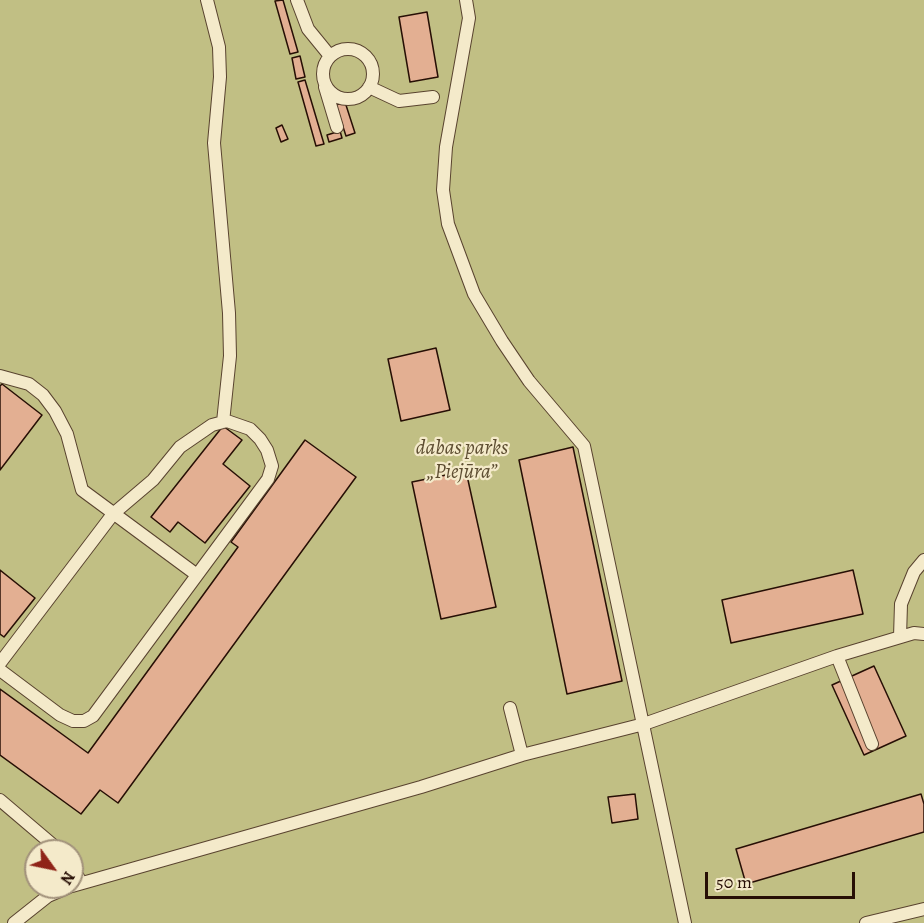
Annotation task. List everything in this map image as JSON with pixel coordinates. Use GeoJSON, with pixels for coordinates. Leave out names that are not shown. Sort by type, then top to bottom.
{"type":"FeatureCollection","features":[{"type":"Feature","properties":{"kind":"lane"},"geometry":{"type":"LineString","coordinates":[[207,0],[219,47],[220,76],[214,143],[229,313],[230,356],[223,422]]}},
{"type":"Feature","properties":{"kind":"lane"},"geometry":{"type":"LineString","coordinates":[[297,0],[308,29],[330,56]]}},
{"type":"Feature","properties":{"kind":"lane"},"geometry":{"type":"LineString","coordinates":[[466,0],[468,18],[446,147],[443,190],[448,224],[474,294],[502,341],[529,381],[584,446],[685,923]]}},
{"type":"Feature","properties":{"kind":"lane"},"geometry":{"type":"LineString","coordinates":[[323,80],[332,93],[348,99],[356,97],[369,87],[373,72],[371,64],[360,52],[345,48],[330,56],[325,63],[323,80],[336,127]]}},
{"type":"Feature","properties":{"kind":"lane"},"geometry":{"type":"LineString","coordinates":[[369,87],[399,100],[433,97]]}},
{"type":"Feature","properties":{"kind":"lane"},"geometry":{"type":"LineString","coordinates":[[0,376],[29,384],[43,395],[55,411],[67,434],[82,490],[197,575]]}},
{"type":"Feature","properties":{"kind":"lane"},"geometry":{"type":"LineString","coordinates":[[0,663],[113,514],[153,480],[180,447],[195,434],[223,422],[240,424],[261,439],[272,466],[268,479],[93,716],[84,721],[73,721],[60,715],[0,670]]}},
{"type":"Feature","properties":{"kind":"lane"},"geometry":{"type":"LineString","coordinates":[[900,637],[901,604],[914,572],[924,560]]}},
{"type":"Feature","properties":{"kind":"lane"},"geometry":{"type":"LineString","coordinates":[[84,882],[422,787],[522,755],[644,724],[837,656],[914,633],[924,634]]}},
{"type":"Feature","properties":{"kind":"lane"},"geometry":{"type":"LineString","coordinates":[[837,656],[872,744]]}},
{"type":"Feature","properties":{"kind":"lane"},"geometry":{"type":"LineString","coordinates":[[510,708],[522,755]]}},
{"type":"Feature","properties":{"kind":"lane"},"geometry":{"type":"LineString","coordinates":[[0,800],[46,839]]}},
{"type":"Feature","properties":{"kind":"lane"},"geometry":{"type":"LineString","coordinates":[[14,923],[44,899]]}},
{"type":"Feature","properties":{"kind":"lane"},"geometry":{"type":"LineString","coordinates":[[866,923],[918,915]]}},
{"type":"Feature","properties":{"kind":"green space","name":"dabas parks „Piejūra”"},"geometry":{"type":"Polygon","coordinates":[[[0,0],[924,0],[924,923],[0,923],[0,0]]]}},
{"type":"Feature","properties":{"kind":"building"},"geometry":{"type":"Polygon","coordinates":[[[283,0],[298,52],[290,54],[275,1],[283,0]]]}},
{"type":"Feature","properties":{"kind":"building"},"geometry":{"type":"Polygon","coordinates":[[[427,12],[438,77],[410,82],[399,17],[427,12]]]}},
{"type":"Feature","properties":{"kind":"building"},"geometry":{"type":"Polygon","coordinates":[[[300,56],[305,77],[296,79],[292,58],[300,56]]]}},
{"type":"Feature","properties":{"kind":"building"},"geometry":{"type":"Polygon","coordinates":[[[305,80],[324,144],[316,146],[298,82],[305,80]]]}},
{"type":"Feature","properties":{"kind":"building"},"geometry":{"type":"Polygon","coordinates":[[[345,102],[355,133],[346,136],[336,105],[345,102]]]}},
{"type":"Feature","properties":{"kind":"building"},"geometry":{"type":"Polygon","coordinates":[[[282,125],[288,139],[281,142],[276,128],[282,125]]]}},
{"type":"Feature","properties":{"kind":"building"},"geometry":{"type":"Polygon","coordinates":[[[340,131],[342,138],[329,142],[327,135],[340,131]]]}},
{"type":"Feature","properties":{"kind":"building"},"geometry":{"type":"Polygon","coordinates":[[[436,348],[450,410],[401,421],[388,359],[436,348]]]}},
{"type":"Feature","properties":{"kind":"building"},"geometry":{"type":"Polygon","coordinates":[[[2,384],[42,415],[0,470],[0,386],[2,384]]]}},
{"type":"Feature","properties":{"kind":"building"},"geometry":{"type":"Polygon","coordinates":[[[223,426],[242,440],[223,464],[250,486],[205,543],[178,522],[170,532],[151,517],[223,426]]]}},
{"type":"Feature","properties":{"kind":"building"},"geometry":{"type":"Polygon","coordinates":[[[305,440],[356,477],[118,803],[100,790],[81,814],[0,755],[0,689],[88,753],[238,547],[231,542],[305,440]]]}},
{"type":"Feature","properties":{"kind":"building"},"geometry":{"type":"Polygon","coordinates":[[[573,447],[622,681],[567,694],[519,460],[573,447]]]}},
{"type":"Feature","properties":{"kind":"building"},"geometry":{"type":"Polygon","coordinates":[[[466,471],[496,607],[441,619],[412,482],[466,471]]]}},
{"type":"Feature","properties":{"kind":"building"},"geometry":{"type":"Polygon","coordinates":[[[0,570],[35,598],[4,637],[0,634],[0,570]]]}},
{"type":"Feature","properties":{"kind":"building"},"geometry":{"type":"Polygon","coordinates":[[[853,570],[863,614],[731,643],[722,600],[853,570]]]}},
{"type":"Feature","properties":{"kind":"building"},"geometry":{"type":"Polygon","coordinates":[[[874,666],[906,736],[864,755],[832,685],[874,666]]]}},
{"type":"Feature","properties":{"kind":"building"},"geometry":{"type":"Polygon","coordinates":[[[635,794],[638,819],[612,823],[608,797],[635,794]]]}},
{"type":"Feature","properties":{"kind":"building"},"geometry":{"type":"Polygon","coordinates":[[[921,794],[924,804],[924,832],[746,884],[736,849],[921,794]]]}}]}
